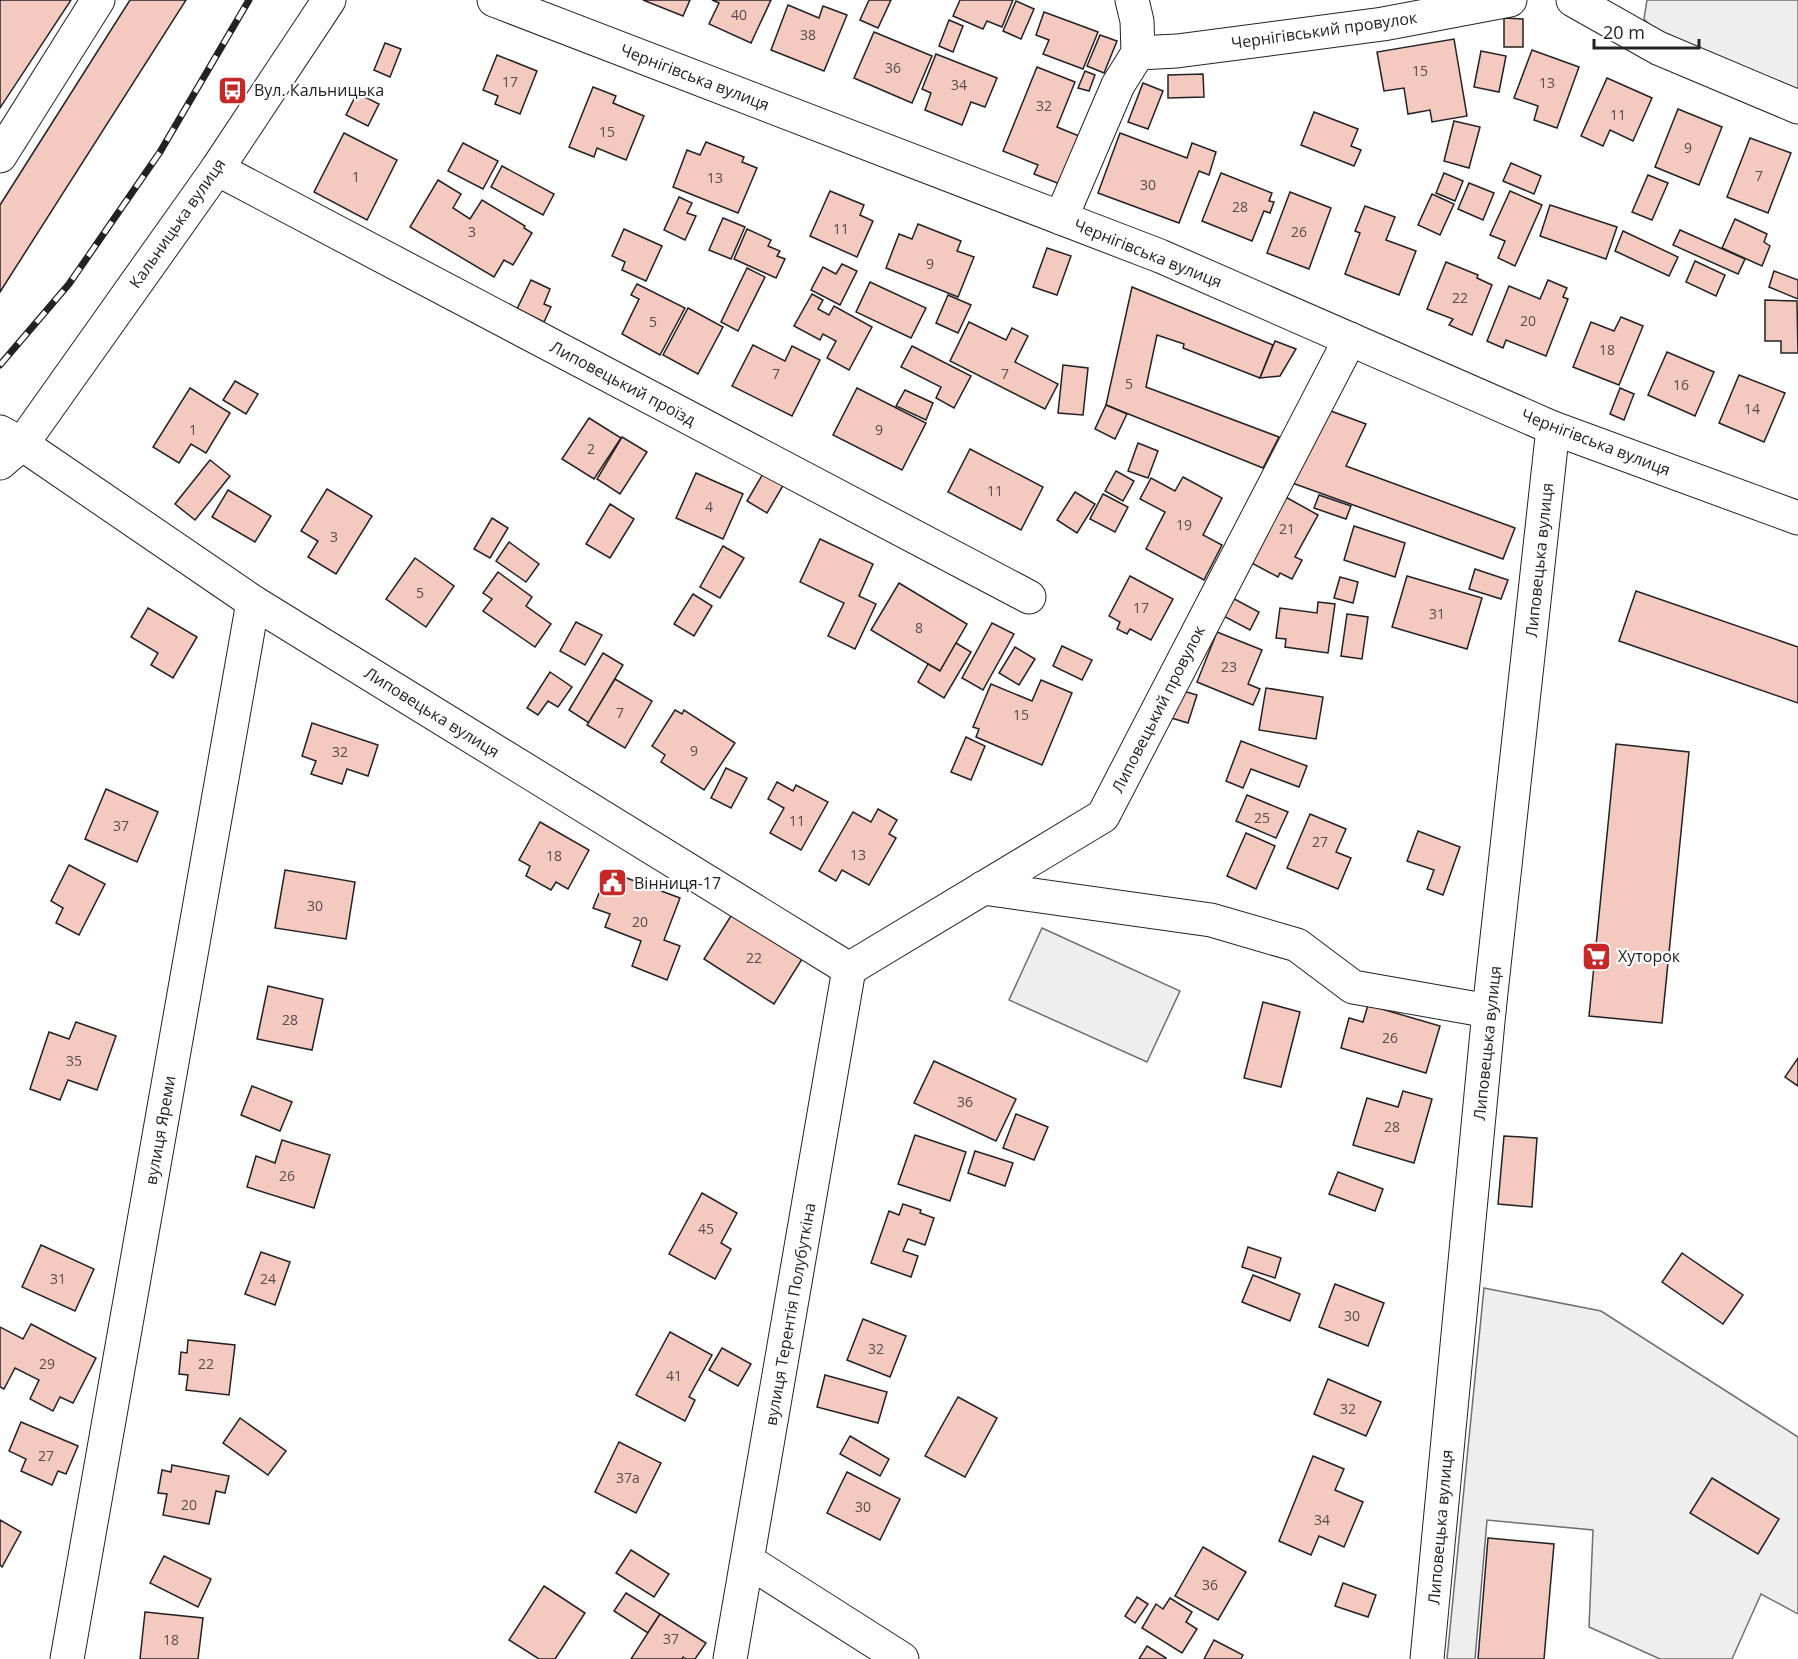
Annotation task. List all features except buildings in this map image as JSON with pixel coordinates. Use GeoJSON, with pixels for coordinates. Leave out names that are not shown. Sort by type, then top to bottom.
{"type":"FeatureCollection","features":[{"type":"Feature","properties":{"kind":"street"},"geometry":{"type":"LineString","coordinates":[[0,156],[98,0]]}},
{"type":"Feature","properties":{"kind":"street","name":"Кальницька вулиця"},"geometry":{"type":"LineString","coordinates":[[7,446],[216,169],[329,0]]}},
{"type":"Feature","properties":{"kind":"street","name":"Чернігівська вулиця"},"geometry":{"type":"LineString","coordinates":[[494,0],[1160,256],[1553,428],[1798,518]]}},
{"type":"Feature","properties":{"kind":"street"},"geometry":{"type":"LineString","coordinates":[[1062,218],[1118,85],[1138,53],[1137,21],[1132,0]]}},
{"type":"Feature","properties":{"kind":"street","name":"Чернігівський провулок"},"geometry":{"type":"LineString","coordinates":[[1138,53],[1177,51],[1383,24],[1510,0]]}},
{"type":"Feature","properties":{"kind":"street"},"geometry":{"type":"LineString","coordinates":[[1573,0],[1658,48],[1798,106]]}},
{"type":"Feature","properties":{"kind":"street","name":"Липовецький проїзд"},"geometry":{"type":"LineString","coordinates":[[216,169],[1029,597]]}},
{"type":"Feature","properties":{"kind":"street","name":"Липовецький провулок"},"geometry":{"type":"LineString","coordinates":[[849,969],[1103,816],[1350,339]]}},
{"type":"Feature","properties":{"kind":"street","name":"Липовецька вулиця"},"geometry":{"type":"LineString","coordinates":[[1427,1659],[1489,1011],[1553,428]]}},
{"type":"Feature","properties":{"kind":"street","name":"Липовецька вулиця"},"geometry":{"type":"LineString","coordinates":[[7,446],[253,602],[849,969]]}},
{"type":"Feature","properties":{"kind":"street","name":"вулиця Яреми"},"geometry":{"type":"LineString","coordinates":[[68,1659],[253,602]]}},
{"type":"Feature","properties":{"kind":"street"},"geometry":{"type":"LineString","coordinates":[[983,888],[1211,920],[1297,945],[1353,987],[1489,1011]]}},
{"type":"Feature","properties":{"kind":"street","name":"вулиця Терентія Полубуткіна"},"geometry":{"type":"LineString","coordinates":[[730,1659],[849,969]]}},
{"type":"Feature","properties":{"kind":"street"},"geometry":{"type":"LineString","coordinates":[[748,1561],[902,1659]]}},
{"type":"Feature","properties":{"kind":"shaded area"},"geometry":{"type":"Polygon","coordinates":[[[1647,0],[1798,0],[1798,97],[1666,42],[1644,19],[1647,0]]]}},
{"type":"Feature","properties":{"kind":"shaded area"},"geometry":{"type":"Polygon","coordinates":[[[1042,928],[1180,991],[1147,1062],[1009,1000],[1042,928]]]}},
{"type":"Feature","properties":{"kind":"shaded area"},"geometry":{"type":"Polygon","coordinates":[[[1484,1288],[1601,1311],[1798,1437],[1798,1614],[1761,1594],[1732,1659],[1660,1659],[1589,1627],[1593,1530],[1487,1520],[1475,1659],[1447,1659],[1484,1288]]]}},
{"type":"Feature","properties":{"kind":"railway"},"geometry":{"type":"LineString","coordinates":[[0,365],[69,284],[160,152],[249,0]]}},
{"type":"Feature","properties":{"kind":"place","name":"Вул. Кальницька"},"geometry":{"type":"Point","coordinates":[233,90]}},
{"type":"Feature","properties":{"kind":"place","name":"Вінниця-17"},"geometry":{"type":"Point","coordinates":[613,883]}},
{"type":"Feature","properties":{"kind":"place","name":"Хуторок"},"geometry":{"type":"Point","coordinates":[1597,956]}}]}
